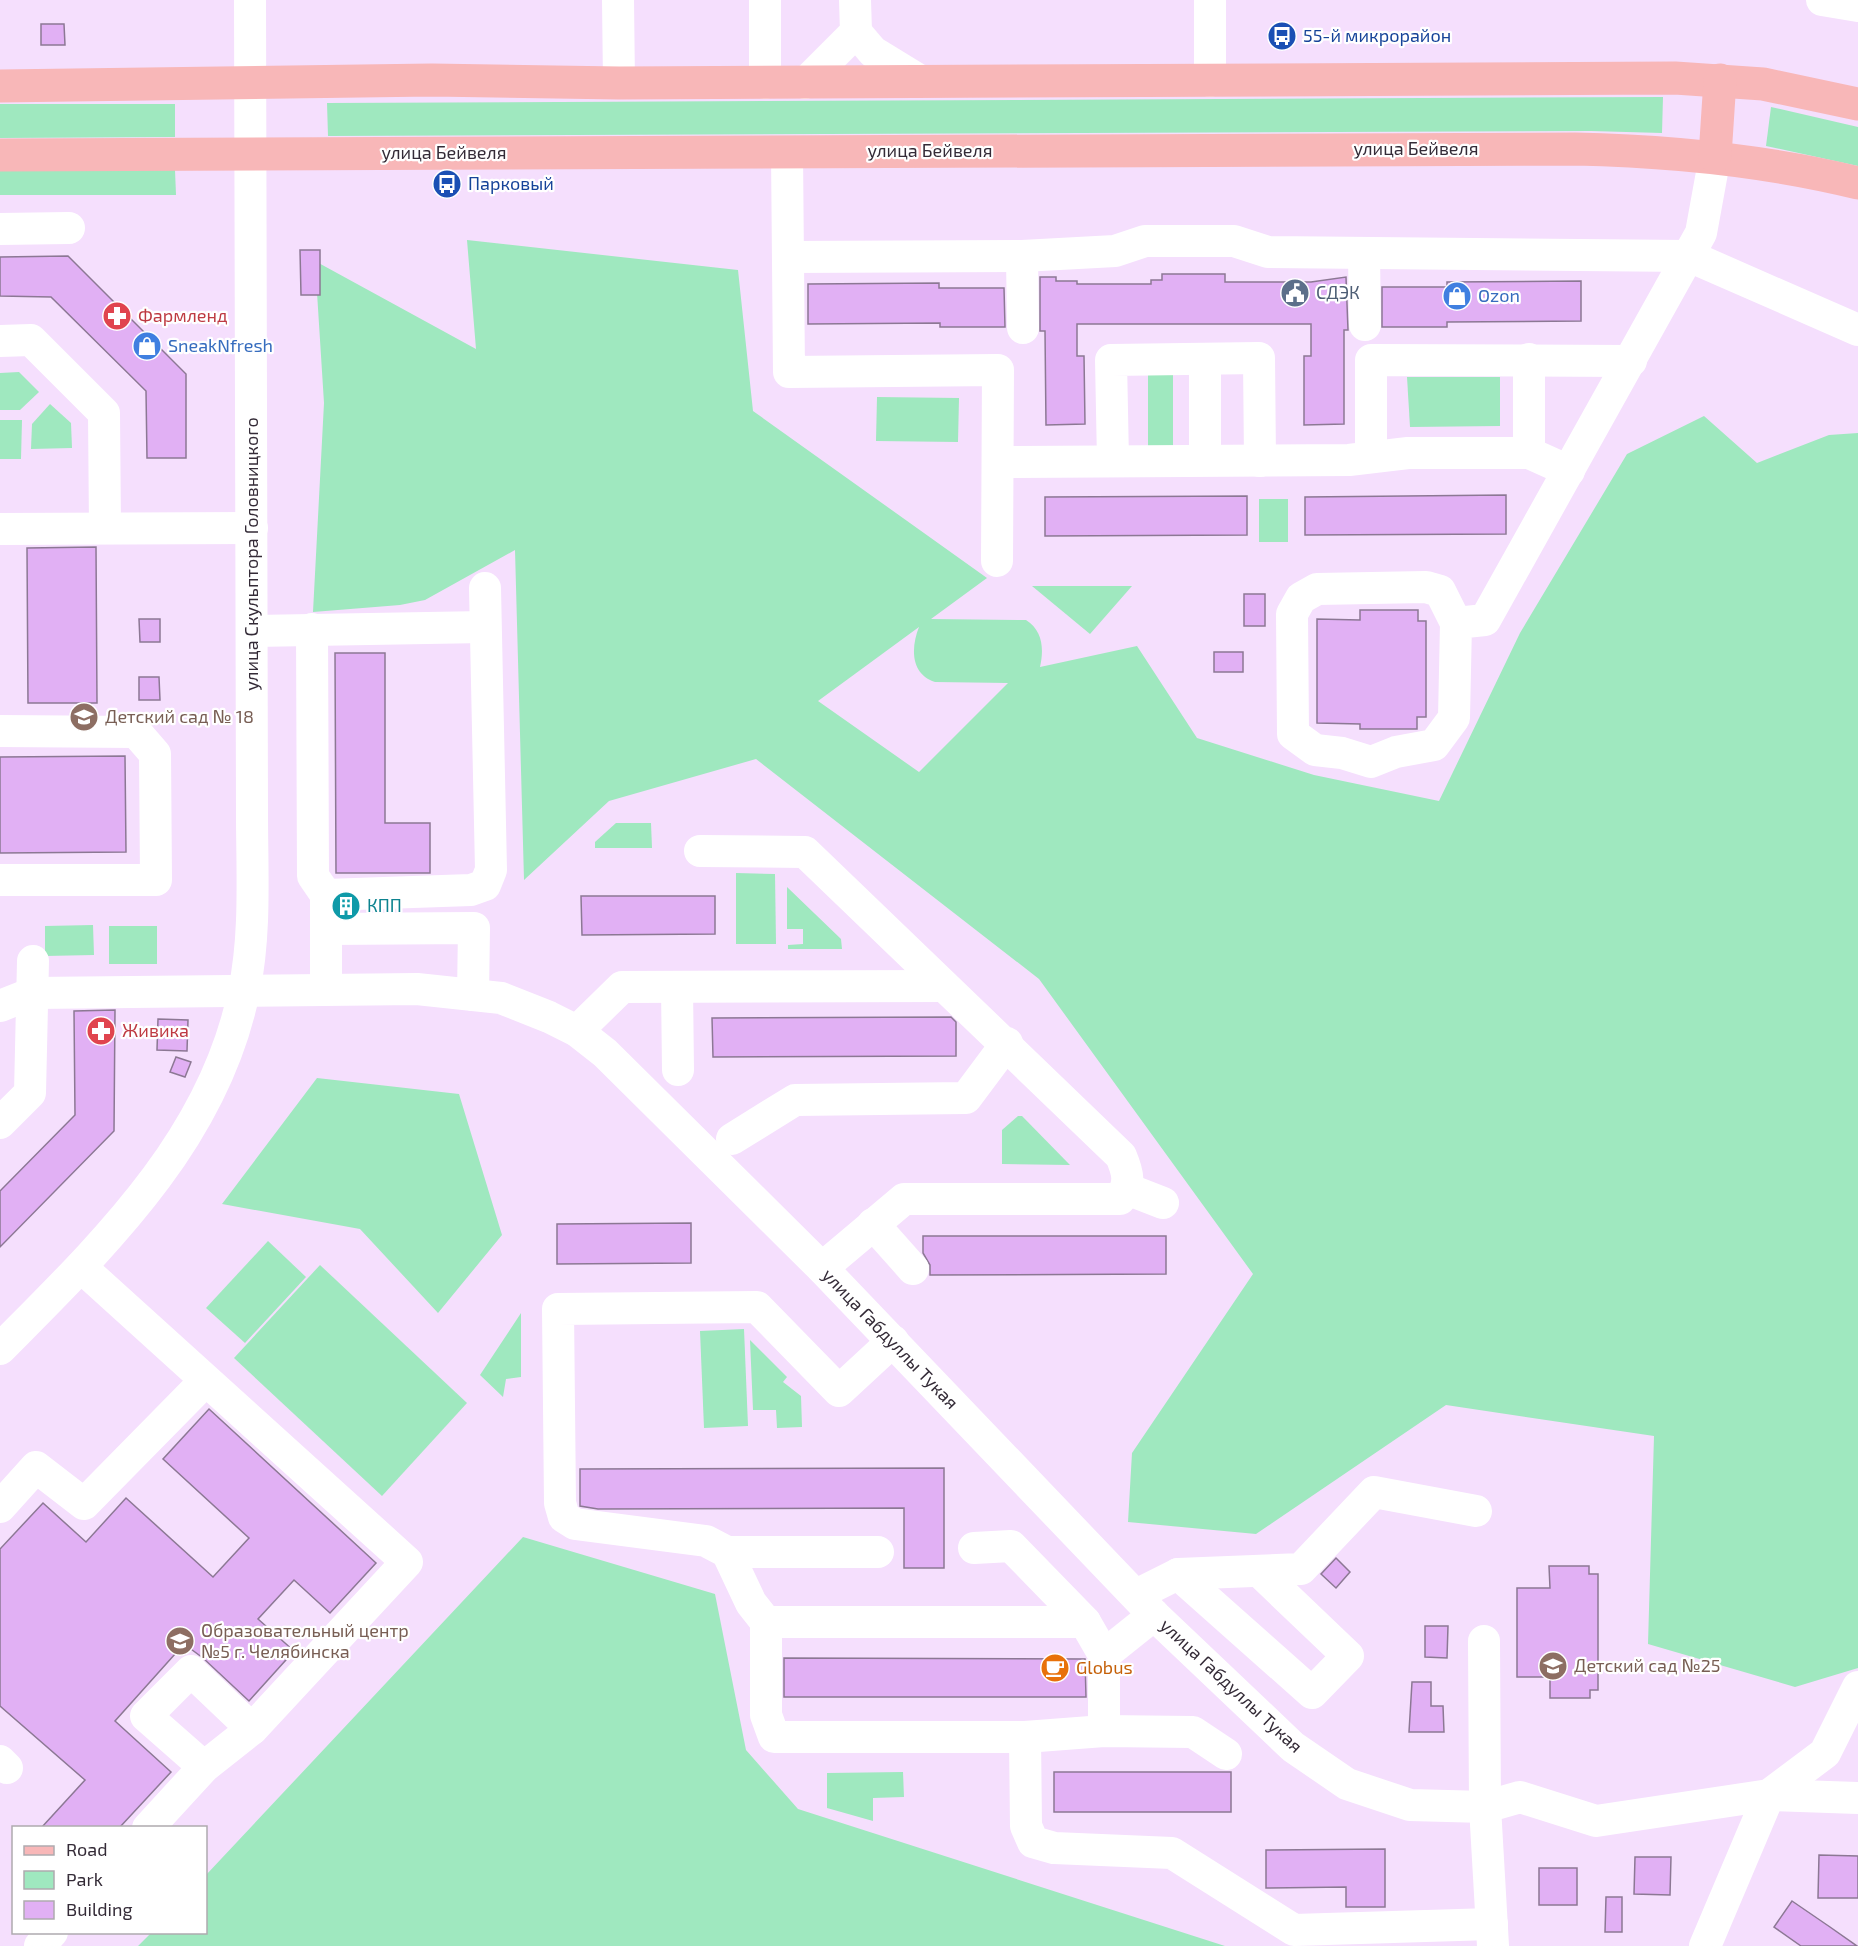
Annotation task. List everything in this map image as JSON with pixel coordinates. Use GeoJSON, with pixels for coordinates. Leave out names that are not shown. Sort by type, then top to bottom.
{"type":"FeatureCollection","features":[{"type":"Feature","properties":{"kind":"main road"},"geometry":{"type":"LineString","coordinates":[[0,86],[432,80],[805,83],[1675,78],[1720,80],[1794,89],[1858,104]]}},
{"type":"Feature","properties":{"kind":"main road"},"geometry":{"type":"LineString","coordinates":[[1715,156],[1720,80]]}},
{"type":"Feature","properties":{"kind":"main road","name":"улица Бейвеля"},"geometry":{"type":"LineString","coordinates":[[0,155],[1575,149],[1715,156],[1806,170],[1858,183]]}},
{"type":"Feature","properties":{"kind":"street","name":"улица Скульптора Головницкого"},"geometry":{"type":"LineString","coordinates":[[0,1349],[133,1211],[188,1132],[222,1067],[244,990],[251,898],[252,84],[250,0]]}},
{"type":"Feature","properties":{"kind":"street"},"geometry":{"type":"LineString","coordinates":[[618,0],[619,83]]}},
{"type":"Feature","properties":{"kind":"street"},"geometry":{"type":"LineString","coordinates":[[765,0],[765,83]]}},
{"type":"Feature","properties":{"kind":"street"},"geometry":{"type":"LineString","coordinates":[[855,0],[856,32],[873,52],[922,82]]}},
{"type":"Feature","properties":{"kind":"street"},"geometry":{"type":"LineString","coordinates":[[1209,81],[1210,0]]}},
{"type":"Feature","properties":{"kind":"street"},"geometry":{"type":"LineString","coordinates":[[1822,0],[1858,6]]}},
{"type":"Feature","properties":{"kind":"street"},"geometry":{"type":"LineString","coordinates":[[805,83],[856,32]]}},
{"type":"Feature","properties":{"kind":"street"},"geometry":{"type":"LineString","coordinates":[[787,152],[789,372],[998,370],[997,561]]}},
{"type":"Feature","properties":{"kind":"street"},"geometry":{"type":"LineString","coordinates":[[1456,624],[1485,621],[1631,362],[1701,233],[1715,156]]}},
{"type":"Feature","properties":{"kind":"street"},"geometry":{"type":"LineString","coordinates":[[0,229],[69,228]]}},
{"type":"Feature","properties":{"kind":"street"},"geometry":{"type":"LineString","coordinates":[[788,257],[1022,256],[1115,251],[1144,241],[1234,241],[1268,252],[1364,255],[1689,256],[1858,330]]}},
{"type":"Feature","properties":{"kind":"street"},"geometry":{"type":"LineString","coordinates":[[1364,255],[1365,325]]}},
{"type":"Feature","properties":{"kind":"street"},"geometry":{"type":"LineString","coordinates":[[1022,256],[1023,328]]}},
{"type":"Feature","properties":{"kind":"street"},"geometry":{"type":"LineString","coordinates":[[0,340],[31,340],[67,373],[104,413],[105,528]]}},
{"type":"Feature","properties":{"kind":"street"},"geometry":{"type":"LineString","coordinates":[[1113,461],[1112,360],[1259,358],[1260,461]]}},
{"type":"Feature","properties":{"kind":"street"},"geometry":{"type":"LineString","coordinates":[[1205,359],[1205,460]]}},
{"type":"Feature","properties":{"kind":"street"},"geometry":{"type":"LineString","coordinates":[[1371,456],[1371,360],[1529,359],[1631,362]]}},
{"type":"Feature","properties":{"kind":"street"},"geometry":{"type":"LineString","coordinates":[[1529,359],[1529,453]]}},
{"type":"Feature","properties":{"kind":"street"},"geometry":{"type":"LineString","coordinates":[[998,462],[1349,460],[1371,456],[1529,453],[1569,471]]}},
{"type":"Feature","properties":{"kind":"street"},"geometry":{"type":"LineString","coordinates":[[0,529],[252,528]]}},
{"type":"Feature","properties":{"kind":"street"},"geometry":{"type":"LineString","coordinates":[[1426,587],[1440,591],[1456,624],[1454,718],[1434,745],[1396,752],[1371,762],[1342,753],[1315,750],[1293,734],[1292,614],[1300,598],[1317,589],[1426,587]]}},
{"type":"Feature","properties":{"kind":"street"},"geometry":{"type":"LineString","coordinates":[[326,895],[471,890],[485,885],[491,870],[485,588]]}},
{"type":"Feature","properties":{"kind":"street"},"geometry":{"type":"LineString","coordinates":[[252,631],[485,627]]}},
{"type":"Feature","properties":{"kind":"street"},"geometry":{"type":"LineString","coordinates":[[312,629],[313,876],[326,895],[326,988]]}},
{"type":"Feature","properties":{"kind":"street"},"geometry":{"type":"LineString","coordinates":[[0,731],[136,732],[155,754],[156,880],[0,880]]}},
{"type":"Feature","properties":{"kind":"street"},"geometry":{"type":"LineString","coordinates":[[700,851],[806,852],[944,986],[1007,1043],[1121,1156],[1129,1175],[1127,1189],[1120,1199],[904,1199],[822,1268]]}},
{"type":"Feature","properties":{"kind":"street"},"geometry":{"type":"LineString","coordinates":[[326,929],[474,928],[473,995]]}},
{"type":"Feature","properties":{"kind":"street"},"geometry":{"type":"LineString","coordinates":[[0,1123],[30,1093],[33,961]]}},
{"type":"Feature","properties":{"kind":"street"},"geometry":{"type":"LineString","coordinates":[[577,1031],[622,987],[944,986]]}},
{"type":"Feature","properties":{"kind":"street"},"geometry":{"type":"LineString","coordinates":[[676,987],[678,1070]]}},
{"type":"Feature","properties":{"kind":"street","name":"улица Габдуллы Тукая"},"geometry":{"type":"LineString","coordinates":[[33,993],[326,988],[417,989],[501,998],[577,1031],[604,1053],[822,1268],[1145,1605],[1293,1747],[1347,1784],[1410,1804],[1485,1807],[1520,1797],[1596,1821],[1769,1795],[1858,1798]]}},
{"type":"Feature","properties":{"kind":"street"},"geometry":{"type":"LineString","coordinates":[[0,1006],[33,993]]}},
{"type":"Feature","properties":{"kind":"street"},"geometry":{"type":"LineString","coordinates":[[732,1139],[795,1100],[966,1098],[1007,1043]]}},
{"type":"Feature","properties":{"kind":"street"},"geometry":{"type":"LineString","coordinates":[[1127,1189],[1163,1203]]}},
{"type":"Feature","properties":{"kind":"street"},"geometry":{"type":"LineString","coordinates":[[873,1224],[913,1269]]}},
{"type":"Feature","properties":{"kind":"street"},"geometry":{"type":"LineString","coordinates":[[81,1267],[407,1562],[252,1729],[204,1767],[149,1826]]}},
{"type":"Feature","properties":{"kind":"street"},"geometry":{"type":"LineString","coordinates":[[878,1552],[728,1552],[706,1540],[575,1524],[564,1517],[560,1503],[558,1309],[757,1307],[839,1391],[893,1341]]}},
{"type":"Feature","properties":{"kind":"street"},"geometry":{"type":"LineString","coordinates":[[0,1507],[36,1467],[84,1504],[205,1381]]}},
{"type":"Feature","properties":{"kind":"street"},"geometry":{"type":"LineString","coordinates":[[1104,1655],[1145,1605],[1178,1575],[1300,1569],[1374,1492],[1476,1511]]}},
{"type":"Feature","properties":{"kind":"street"},"geometry":{"type":"LineString","coordinates":[[974,1548],[1011,1546],[1085,1622],[1104,1655],[1104,1731]]}},
{"type":"Feature","properties":{"kind":"street"},"geometry":{"type":"LineString","coordinates":[[728,1552],[751,1603],[766,1623],[766,1715],[774,1737],[1025,1737],[1104,1731],[1193,1732],[1226,1754]]}},
{"type":"Feature","properties":{"kind":"street"},"geometry":{"type":"LineString","coordinates":[[1178,1575],[1312,1693],[1348,1656],[1259,1571]]}},
{"type":"Feature","properties":{"kind":"street"},"geometry":{"type":"LineString","coordinates":[[766,1623],[1085,1622]]}},
{"type":"Feature","properties":{"kind":"street"},"geometry":{"type":"LineString","coordinates":[[1025,1737],[1026,1826],[1033,1842],[1053,1848],[1172,1853],[1294,1930],[1492,1935],[1485,1807],[1484,1641]]}},
{"type":"Feature","properties":{"kind":"street"},"geometry":{"type":"LineString","coordinates":[[204,1767],[146,1716],[191,1671],[252,1729]]}},
{"type":"Feature","properties":{"kind":"street"},"geometry":{"type":"LineString","coordinates":[[1705,1946],[1769,1795],[1825,1753],[1858,1687]]}},
{"type":"Feature","properties":{"kind":"street"},"geometry":{"type":"LineString","coordinates":[[40,1946],[50,1934]]}},
{"type":"Feature","properties":{"kind":"green space"},"geometry":{"type":"Polygon","coordinates":[[[1663,97],[1662,133],[1591,131],[328,136],[327,103],[1663,97]]]}},
{"type":"Feature","properties":{"kind":"green space"},"geometry":{"type":"Polygon","coordinates":[[[0,104],[175,104],[175,137],[0,138],[0,104]]]}},
{"type":"Feature","properties":{"kind":"green space"},"geometry":{"type":"Polygon","coordinates":[[[1771,107],[1858,127],[1858,166],[1766,146],[1771,107]]]}},
{"type":"Feature","properties":{"kind":"green space"},"geometry":{"type":"Polygon","coordinates":[[[175,170],[176,195],[0,195],[0,171],[175,170]]]}},
{"type":"Feature","properties":{"kind":"green space"},"geometry":{"type":"Polygon","coordinates":[[[467,240],[738,270],[753,411],[987,578],[931,619],[1026,620],[1036,629],[1041,641],[1040,667],[1137,646],[1197,738],[1314,775],[1439,801],[1520,633],[1627,454],[1704,416],[1757,463],[1829,435],[1858,433],[1858,1668],[1795,1687],[1648,1644],[1654,1436],[1446,1405],[1256,1534],[1128,1522],[1132,1453],[1253,1274],[1039,979],[756,759],[609,801],[524,880],[515,550],[425,600],[400,605],[313,612],[324,403],[315,261],[476,349],[467,240]],[[919,627],[818,701],[919,772],[1008,683],[935,682],[927,678],[921,673],[915,659],[916,635],[919,627]]]}},
{"type":"Feature","properties":{"kind":"green space"},"geometry":{"type":"Polygon","coordinates":[[[19,372],[39,392],[20,410],[0,410],[0,373],[19,372]]]}},
{"type":"Feature","properties":{"kind":"green space"},"geometry":{"type":"Polygon","coordinates":[[[1148,372],[1173,372],[1173,447],[1148,447],[1148,372]]]}},
{"type":"Feature","properties":{"kind":"green space"},"geometry":{"type":"Polygon","coordinates":[[[1407,377],[1500,377],[1500,426],[1410,427],[1407,377]]]}},
{"type":"Feature","properties":{"kind":"green space"},"geometry":{"type":"Polygon","coordinates":[[[877,397],[959,398],[958,442],[876,441],[877,397]]]}},
{"type":"Feature","properties":{"kind":"green space"},"geometry":{"type":"Polygon","coordinates":[[[50,404],[71,423],[72,448],[31,449],[32,424],[50,404]]]}},
{"type":"Feature","properties":{"kind":"green space"},"geometry":{"type":"Polygon","coordinates":[[[0,420],[22,420],[21,459],[0,459],[0,420]]]}},
{"type":"Feature","properties":{"kind":"green space"},"geometry":{"type":"Polygon","coordinates":[[[1259,499],[1288,499],[1288,542],[1259,542],[1259,499]]]}},
{"type":"Feature","properties":{"kind":"green space"},"geometry":{"type":"Polygon","coordinates":[[[1032,586],[1132,586],[1090,634],[1032,586]]]}},
{"type":"Feature","properties":{"kind":"green space"},"geometry":{"type":"Polygon","coordinates":[[[616,823],[651,823],[652,848],[595,848],[595,842],[616,823]]]}},
{"type":"Feature","properties":{"kind":"green space"},"geometry":{"type":"Polygon","coordinates":[[[736,873],[775,874],[776,944],[736,944],[736,873]]]}},
{"type":"Feature","properties":{"kind":"green space"},"geometry":{"type":"Polygon","coordinates":[[[787,887],[841,939],[842,949],[788,949],[788,945],[803,944],[803,929],[787,929],[787,887]]]}},
{"type":"Feature","properties":{"kind":"green space"},"geometry":{"type":"Polygon","coordinates":[[[93,925],[94,955],[45,956],[45,926],[93,925]]]}},
{"type":"Feature","properties":{"kind":"green space"},"geometry":{"type":"Polygon","coordinates":[[[109,926],[157,926],[157,964],[109,964],[109,926]]]}},
{"type":"Feature","properties":{"kind":"green space"},"geometry":{"type":"Polygon","coordinates":[[[317,1078],[459,1094],[502,1235],[438,1313],[360,1229],[222,1204],[317,1078]]]}},
{"type":"Feature","properties":{"kind":"green space"},"geometry":{"type":"Polygon","coordinates":[[[1018,1116],[1022,1116],[1070,1165],[1002,1164],[1002,1130],[1018,1116]]]}},
{"type":"Feature","properties":{"kind":"green space"},"geometry":{"type":"Polygon","coordinates":[[[268,1241],[306,1277],[245,1343],[206,1308],[268,1241]]]}},
{"type":"Feature","properties":{"kind":"green space"},"geometry":{"type":"Polygon","coordinates":[[[320,1265],[467,1403],[382,1496],[234,1358],[320,1265]]]}},
{"type":"Feature","properties":{"kind":"green space"},"geometry":{"type":"Polygon","coordinates":[[[521,1313],[521,1377],[506,1379],[503,1397],[480,1375],[521,1313]]]}},
{"type":"Feature","properties":{"kind":"green space"},"geometry":{"type":"Polygon","coordinates":[[[744,1329],[748,1426],[704,1428],[700,1331],[744,1329]]]}},
{"type":"Feature","properties":{"kind":"green space"},"geometry":{"type":"Polygon","coordinates":[[[750,1340],[787,1377],[783,1382],[801,1396],[802,1427],[777,1428],[776,1410],[753,1410],[750,1340]]]}},
{"type":"Feature","properties":{"kind":"green space"},"geometry":{"type":"Polygon","coordinates":[[[523,1537],[715,1594],[746,1750],[798,1809],[1225,1946],[138,1946],[150,1934],[207,1934],[207,1874],[523,1537]]]}},
{"type":"Feature","properties":{"kind":"green space"},"geometry":{"type":"Polygon","coordinates":[[[903,1772],[904,1797],[873,1798],[873,1821],[827,1808],[827,1773],[903,1772]]]}},
{"type":"Feature","properties":{"kind":"building"},"geometry":{"type":"Polygon","coordinates":[[[41,24],[64,24],[65,45],[41,45],[41,24]]]}},
{"type":"Feature","properties":{"kind":"building"},"geometry":{"type":"Polygon","coordinates":[[[300,250],[320,250],[320,295],[301,295],[300,250]]]}},
{"type":"Feature","properties":{"kind":"building"},"geometry":{"type":"Polygon","coordinates":[[[68,256],[186,374],[186,458],[147,458],[146,391],[51,297],[0,296],[0,257],[68,256]]]}},
{"type":"Feature","properties":{"kind":"building"},"geometry":{"type":"Polygon","coordinates":[[[1162,274],[1225,274],[1225,282],[1311,282],[1346,277],[1348,330],[1344,330],[1344,424],[1304,425],[1304,356],[1311,356],[1311,324],[1077,324],[1077,356],[1084,356],[1085,424],[1046,425],[1045,331],[1040,331],[1040,277],[1056,277],[1056,281],[1077,281],[1077,284],[1151,284],[1151,280],[1162,280],[1162,274]]]}},
{"type":"Feature","properties":{"kind":"building"},"geometry":{"type":"Polygon","coordinates":[[[1581,281],[1581,321],[1447,322],[1447,327],[1382,327],[1382,287],[1447,287],[1447,282],[1581,281]]]}},
{"type":"Feature","properties":{"kind":"building"},"geometry":{"type":"Polygon","coordinates":[[[939,283],[939,288],[1004,288],[1005,327],[940,327],[940,323],[808,324],[808,284],[939,283]]]}},
{"type":"Feature","properties":{"kind":"building"},"geometry":{"type":"Polygon","coordinates":[[[1506,495],[1506,534],[1305,535],[1305,497],[1506,495]]]}},
{"type":"Feature","properties":{"kind":"building"},"geometry":{"type":"Polygon","coordinates":[[[1247,496],[1247,535],[1045,536],[1045,497],[1247,496]]]}},
{"type":"Feature","properties":{"kind":"building"},"geometry":{"type":"Polygon","coordinates":[[[96,547],[97,703],[28,703],[27,548],[96,547]]]}},
{"type":"Feature","properties":{"kind":"building"},"geometry":{"type":"Polygon","coordinates":[[[1244,594],[1265,594],[1265,626],[1244,626],[1244,594]]]}},
{"type":"Feature","properties":{"kind":"building"},"geometry":{"type":"Polygon","coordinates":[[[1360,610],[1418,610],[1418,621],[1426,621],[1426,717],[1417,717],[1417,729],[1360,729],[1360,724],[1317,723],[1317,619],[1360,620],[1360,610]]]}},
{"type":"Feature","properties":{"kind":"building"},"geometry":{"type":"Polygon","coordinates":[[[139,619],[160,619],[160,642],[140,642],[139,619]]]}},
{"type":"Feature","properties":{"kind":"building"},"geometry":{"type":"Polygon","coordinates":[[[1214,652],[1243,652],[1243,672],[1214,672],[1214,652]]]}},
{"type":"Feature","properties":{"kind":"building"},"geometry":{"type":"Polygon","coordinates":[[[335,653],[385,653],[385,823],[430,823],[430,873],[336,873],[335,653]]]}},
{"type":"Feature","properties":{"kind":"building"},"geometry":{"type":"Polygon","coordinates":[[[139,677],[159,677],[160,700],[139,700],[139,677]]]}},
{"type":"Feature","properties":{"kind":"building"},"geometry":{"type":"Polygon","coordinates":[[[125,756],[126,852],[0,853],[0,757],[125,756]]]}},
{"type":"Feature","properties":{"kind":"building"},"geometry":{"type":"Polygon","coordinates":[[[581,896],[715,896],[715,934],[582,935],[581,896]]]}},
{"type":"Feature","properties":{"kind":"building"},"geometry":{"type":"Polygon","coordinates":[[[115,1010],[114,1131],[0,1247],[0,1191],[75,1115],[74,1011],[115,1010]]]}},
{"type":"Feature","properties":{"kind":"building"},"geometry":{"type":"Polygon","coordinates":[[[951,1017],[956,1022],[956,1056],[713,1057],[712,1018],[951,1017]]]}},
{"type":"Feature","properties":{"kind":"building"},"geometry":{"type":"Polygon","coordinates":[[[158,1019],[188,1020],[187,1051],[157,1050],[158,1019]]]}},
{"type":"Feature","properties":{"kind":"building"},"geometry":{"type":"Polygon","coordinates":[[[176,1057],[191,1062],[185,1077],[170,1072],[176,1057]]]}},
{"type":"Feature","properties":{"kind":"building"},"geometry":{"type":"Polygon","coordinates":[[[691,1223],[691,1263],[557,1264],[557,1224],[691,1223]]]}},
{"type":"Feature","properties":{"kind":"building"},"geometry":{"type":"Polygon","coordinates":[[[923,1236],[1166,1236],[1166,1274],[930,1275],[930,1265],[923,1253],[923,1236]]]}},
{"type":"Feature","properties":{"kind":"building"},"geometry":{"type":"Polygon","coordinates":[[[209,1409],[376,1563],[330,1613],[294,1580],[258,1619],[294,1651],[249,1701],[203,1658],[184,1644],[115,1721],[171,1772],[121,1826],[43,1826],[85,1780],[0,1706],[0,1549],[43,1503],[86,1542],[126,1498],[213,1577],[249,1538],[163,1459],[209,1409]]]}},
{"type":"Feature","properties":{"kind":"building"},"geometry":{"type":"Polygon","coordinates":[[[944,1468],[944,1568],[904,1568],[904,1508],[598,1509],[580,1506],[580,1469],[944,1468]]]}},
{"type":"Feature","properties":{"kind":"building"},"geometry":{"type":"Polygon","coordinates":[[[1336,1558],[1350,1572],[1336,1588],[1321,1574],[1336,1558]]]}},
{"type":"Feature","properties":{"kind":"building"},"geometry":{"type":"Polygon","coordinates":[[[1549,1566],[1589,1566],[1589,1574],[1598,1574],[1598,1690],[1590,1690],[1590,1698],[1550,1698],[1550,1677],[1517,1677],[1517,1588],[1550,1588],[1549,1566]]]}},
{"type":"Feature","properties":{"kind":"building"},"geometry":{"type":"Polygon","coordinates":[[[1425,1626],[1448,1626],[1447,1658],[1425,1657],[1425,1626]]]}},
{"type":"Feature","properties":{"kind":"building"},"geometry":{"type":"Polygon","coordinates":[[[784,1658],[1085,1659],[1086,1697],[784,1697],[784,1658]]]}},
{"type":"Feature","properties":{"kind":"building"},"geometry":{"type":"Polygon","coordinates":[[[1412,1682],[1431,1682],[1431,1706],[1443,1706],[1444,1732],[1409,1732],[1412,1682]]]}},
{"type":"Feature","properties":{"kind":"building"},"geometry":{"type":"Polygon","coordinates":[[[1054,1772],[1231,1772],[1231,1812],[1054,1812],[1054,1772]]]}},
{"type":"Feature","properties":{"kind":"building"},"geometry":{"type":"Polygon","coordinates":[[[1385,1849],[1385,1907],[1346,1907],[1346,1887],[1266,1888],[1266,1850],[1385,1849]]]}},
{"type":"Feature","properties":{"kind":"building"},"geometry":{"type":"Polygon","coordinates":[[[1819,1855],[1858,1856],[1858,1898],[1818,1898],[1819,1855]]]}},
{"type":"Feature","properties":{"kind":"building"},"geometry":{"type":"Polygon","coordinates":[[[1635,1857],[1671,1857],[1670,1895],[1634,1894],[1635,1857]]]}},
{"type":"Feature","properties":{"kind":"building"},"geometry":{"type":"Polygon","coordinates":[[[1539,1868],[1577,1868],[1577,1905],[1539,1905],[1539,1868]]]}},
{"type":"Feature","properties":{"kind":"building"},"geometry":{"type":"Polygon","coordinates":[[[1606,1897],[1622,1897],[1622,1932],[1605,1932],[1606,1897]]]}},
{"type":"Feature","properties":{"kind":"building"},"geometry":{"type":"Polygon","coordinates":[[[1792,1901],[1857,1946],[1801,1946],[1774,1927],[1792,1901]]]}},
{"type":"Feature","properties":{"kind":"place","name":"55-й микрорайон"},"geometry":{"type":"Point","coordinates":[1282,36]}},
{"type":"Feature","properties":{"kind":"place","name":"Парковый"},"geometry":{"type":"Point","coordinates":[447,184]}},
{"type":"Feature","properties":{"kind":"place","name":"СДЭК"},"geometry":{"type":"Point","coordinates":[1295,293]}},
{"type":"Feature","properties":{"kind":"place","name":"Ozon"},"geometry":{"type":"Point","coordinates":[1457,296]}},
{"type":"Feature","properties":{"kind":"place","name":"Фармленд"},"geometry":{"type":"Point","coordinates":[117,316]}},
{"type":"Feature","properties":{"kind":"place","name":"SneakNfresh"},"geometry":{"type":"Point","coordinates":[147,346]}},
{"type":"Feature","properties":{"kind":"place","name":"Детский сад № 18"},"geometry":{"type":"Point","coordinates":[84,717]}},
{"type":"Feature","properties":{"kind":"place","name":"КПП"},"geometry":{"type":"Point","coordinates":[346,906]}},
{"type":"Feature","properties":{"kind":"place","name":"Живика"},"geometry":{"type":"Point","coordinates":[101,1031]}},
{"type":"Feature","properties":{"kind":"place","name":"Образовательный центр №5 г. Челябинска"},"geometry":{"type":"Point","coordinates":[180,1641]}},
{"type":"Feature","properties":{"kind":"place","name":"Детский сад №25"},"geometry":{"type":"Point","coordinates":[1553,1666]}},
{"type":"Feature","properties":{"kind":"place","name":"Globus"},"geometry":{"type":"Point","coordinates":[1055,1668]}}]}
